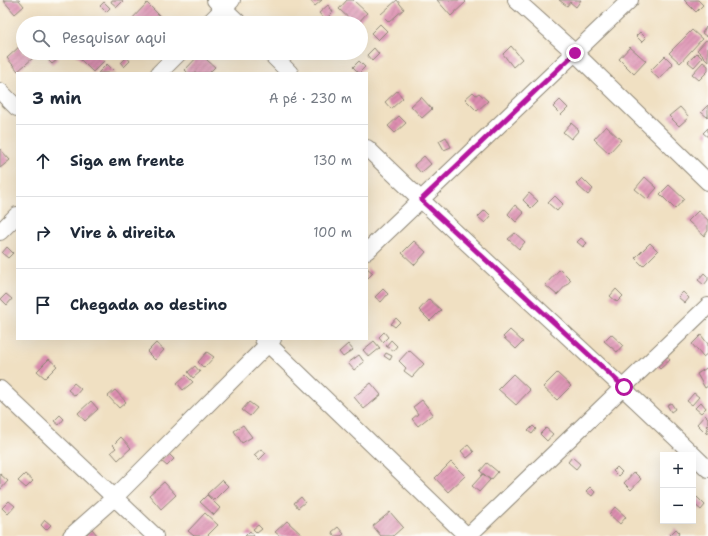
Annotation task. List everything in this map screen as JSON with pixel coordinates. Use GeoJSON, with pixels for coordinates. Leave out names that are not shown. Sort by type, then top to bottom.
{"type":"FeatureCollection","features":[{"type":"Feature","properties":{"kind":"street"},"geometry":{"type":"LineString","coordinates":[[516,0],[575,53],[708,182]]}},
{"type":"Feature","properties":{"kind":"street"},"geometry":{"type":"LineString","coordinates":[[368,250],[630,0]]}},
{"type":"Feature","properties":{"kind":"street"},"geometry":{"type":"LineString","coordinates":[[214,16],[223,3],[233,16]]}},
{"type":"Feature","properties":{"kind":"street"},"geometry":{"type":"LineString","coordinates":[[160,72],[172,60]]}},
{"type":"Feature","properties":{"kind":"street"},"geometry":{"type":"LineString","coordinates":[[277,60],[289,72]]}},
{"type":"Feature","properties":{"kind":"street"},"geometry":{"type":"LineString","coordinates":[[0,91],[16,107]]}},
{"type":"Feature","properties":{"kind":"street"},"geometry":{"type":"LineString","coordinates":[[368,149],[421,200],[624,387],[708,469]]}},
{"type":"Feature","properties":{"kind":"street"},"geometry":{"type":"LineString","coordinates":[[0,232],[16,216]]}},
{"type":"Feature","properties":{"kind":"street"},"geometry":{"type":"LineString","coordinates":[[71,536],[114,498],[268,341],[468,536],[708,306]]}},
{"type":"Feature","properties":{"kind":"street"},"geometry":{"type":"LineString","coordinates":[[0,389],[155,536]]}},
{"type":"Feature","properties":{"kind":"building"},"geometry":{"type":"Polygon","coordinates":[[[3,0],[19,0],[24,6],[15,14],[3,0]]]}},
{"type":"Feature","properties":{"kind":"building"},"geometry":{"type":"Polygon","coordinates":[[[112,0],[123,1],[117,7],[111,2],[112,0]]]}},
{"type":"Feature","properties":{"kind":"building"},"geometry":{"type":"Polygon","coordinates":[[[310,0],[322,0],[315,6],[310,0]]]}},
{"type":"Feature","properties":{"kind":"building"},"geometry":{"type":"Polygon","coordinates":[[[347,0],[353,0],[367,13],[364,16],[346,16],[339,9],[347,0]]]}},
{"type":"Feature","properties":{"kind":"building"},"geometry":{"type":"Polygon","coordinates":[[[397,0],[404,9],[389,22],[381,14],[397,0]]]}},
{"type":"Feature","properties":{"kind":"building"},"geometry":{"type":"Polygon","coordinates":[[[437,0],[464,0],[466,2],[451,16],[437,0]]]}},
{"type":"Feature","properties":{"kind":"building"},"geometry":{"type":"Polygon","coordinates":[[[559,0],[581,0],[576,7],[570,2],[567,6],[559,0]]]}},
{"type":"Feature","properties":{"kind":"building"},"geometry":{"type":"Polygon","coordinates":[[[684,0],[698,0],[703,5],[696,12],[684,0]]]}},
{"type":"Feature","properties":{"kind":"building"},"geometry":{"type":"Polygon","coordinates":[[[104,2],[110,8],[106,12],[100,6],[104,2]]]}},
{"type":"Feature","properties":{"kind":"building"},"geometry":{"type":"Polygon","coordinates":[[[147,3],[160,16],[135,16],[147,3]]]}},
{"type":"Feature","properties":{"kind":"building"},"geometry":{"type":"Polygon","coordinates":[[[328,5],[333,12],[329,16],[322,16],[319,13],[328,5]]]}},
{"type":"Feature","properties":{"kind":"building"},"geometry":{"type":"Polygon","coordinates":[[[380,24],[387,31],[378,40],[371,33],[380,24]]]}},
{"type":"Feature","properties":{"kind":"building"},"geometry":{"type":"Polygon","coordinates":[[[706,27],[708,29],[707,37],[702,33],[706,27]]]}},
{"type":"Feature","properties":{"kind":"building"},"geometry":{"type":"Polygon","coordinates":[[[692,30],[702,39],[680,63],[669,53],[692,30]]]}},
{"type":"Feature","properties":{"kind":"building"},"geometry":{"type":"Polygon","coordinates":[[[640,32],[646,38],[642,42],[636,36],[640,32]]]}},
{"type":"Feature","properties":{"kind":"building"},"geometry":{"type":"Polygon","coordinates":[[[706,40],[708,41],[708,61],[697,50],[706,40]]]}},
{"type":"Feature","properties":{"kind":"building"},"geometry":{"type":"Polygon","coordinates":[[[511,46],[522,59],[513,67],[503,54],[511,46]]]}},
{"type":"Feature","properties":{"kind":"building"},"geometry":{"type":"Polygon","coordinates":[[[630,47],[646,61],[634,74],[619,59],[630,47]]]}},
{"type":"Feature","properties":{"kind":"building"},"geometry":{"type":"Polygon","coordinates":[[[374,48],[379,54],[372,61],[368,54],[374,48]]]}},
{"type":"Feature","properties":{"kind":"building"},"geometry":{"type":"Polygon","coordinates":[[[16,50],[16,60],[31,60],[18,71],[7,58],[16,50]]]}},
{"type":"Feature","properties":{"kind":"building"},"geometry":{"type":"Polygon","coordinates":[[[697,53],[702,58],[694,67],[688,62],[697,53]]]}},
{"type":"Feature","properties":{"kind":"building"},"geometry":{"type":"Polygon","coordinates":[[[665,56],[673,64],[659,79],[650,71],[665,56]]]}},
{"type":"Feature","properties":{"kind":"building"},"geometry":{"type":"Polygon","coordinates":[[[48,60],[57,60],[52,64],[48,60]]]}},
{"type":"Feature","properties":{"kind":"building"},"geometry":{"type":"Polygon","coordinates":[[[81,60],[104,61],[93,72],[81,60]]]}},
{"type":"Feature","properties":{"kind":"building"},"geometry":{"type":"Polygon","coordinates":[[[124,60],[130,61],[124,67],[121,63],[124,60]]]}},
{"type":"Feature","properties":{"kind":"building"},"geometry":{"type":"Polygon","coordinates":[[[194,60],[207,60],[215,67],[210,72],[187,72],[185,70],[194,60]]]}},
{"type":"Feature","properties":{"kind":"building"},"geometry":{"type":"Polygon","coordinates":[[[359,61],[365,67],[358,72],[353,67],[359,61]]]}},
{"type":"Feature","properties":{"kind":"building"},"geometry":{"type":"Polygon","coordinates":[[[703,62],[708,66],[708,71],[699,80],[692,74],[703,62]]]}},
{"type":"Feature","properties":{"kind":"building"},"geometry":{"type":"Polygon","coordinates":[[[107,64],[115,72],[99,72],[107,64]]]}},
{"type":"Feature","properties":{"kind":"building"},"geometry":{"type":"Polygon","coordinates":[[[397,91],[403,98],[391,109],[385,102],[397,91]]]}},
{"type":"Feature","properties":{"kind":"building"},"geometry":{"type":"Polygon","coordinates":[[[473,92],[476,95],[479,93],[488,101],[477,111],[465,99],[473,92]]]}},
{"type":"Feature","properties":{"kind":"building"},"geometry":{"type":"Polygon","coordinates":[[[421,97],[432,109],[422,118],[411,106],[421,97]]]}},
{"type":"Feature","properties":{"kind":"building"},"geometry":{"type":"Polygon","coordinates":[[[560,100],[568,108],[561,115],[553,107],[560,100]]]}},
{"type":"Feature","properties":{"kind":"building"},"geometry":{"type":"Polygon","coordinates":[[[708,105],[708,116],[707,117],[701,112],[708,105]]]}},
{"type":"Feature","properties":{"kind":"building"},"geometry":{"type":"Polygon","coordinates":[[[680,107],[689,117],[679,126],[669,116],[680,107]]]}},
{"type":"Feature","properties":{"kind":"building"},"geometry":{"type":"Polygon","coordinates":[[[399,116],[406,123],[395,133],[388,126],[399,116]]]}},
{"type":"Feature","properties":{"kind":"building"},"geometry":{"type":"Polygon","coordinates":[[[571,123],[579,130],[571,139],[563,132],[571,123]]]}},
{"type":"Feature","properties":{"kind":"building"},"geometry":{"type":"Polygon","coordinates":[[[606,126],[621,140],[609,153],[594,139],[606,126]]]}},
{"type":"Feature","properties":{"kind":"building"},"geometry":{"type":"Polygon","coordinates":[[[708,128],[708,137],[703,133],[708,128]]]}},
{"type":"Feature","properties":{"kind":"building"},"geometry":{"type":"Polygon","coordinates":[[[446,137],[451,147],[444,150],[439,141],[446,137]]]}},
{"type":"Feature","properties":{"kind":"building"},"geometry":{"type":"Polygon","coordinates":[[[0,149],[10,160],[0,168],[0,149]]]}},
{"type":"Feature","properties":{"kind":"building"},"geometry":{"type":"Polygon","coordinates":[[[424,156],[431,164],[421,173],[414,165],[424,156]]]}},
{"type":"Feature","properties":{"kind":"building"},"geometry":{"type":"Polygon","coordinates":[[[645,177],[657,188],[647,199],[635,189],[645,177]]]}},
{"type":"Feature","properties":{"kind":"building"},"geometry":{"type":"Polygon","coordinates":[[[582,178],[593,189],[588,195],[576,184],[582,178]]]}},
{"type":"Feature","properties":{"kind":"building"},"geometry":{"type":"Polygon","coordinates":[[[669,185],[684,199],[675,209],[660,194],[669,185]]]}},
{"type":"Feature","properties":{"kind":"building"},"geometry":{"type":"Polygon","coordinates":[[[529,193],[538,201],[531,208],[523,200],[529,193]]]}},
{"type":"Feature","properties":{"kind":"building"},"geometry":{"type":"Polygon","coordinates":[[[555,196],[563,204],[557,211],[548,203],[555,196]]]}},
{"type":"Feature","properties":{"kind":"building"},"geometry":{"type":"Polygon","coordinates":[[[515,205],[524,213],[516,222],[508,214],[515,205]]]}},
{"type":"Feature","properties":{"kind":"building"},"geometry":{"type":"Polygon","coordinates":[[[485,210],[491,216],[485,223],[478,217],[485,210]]]}},
{"type":"Feature","properties":{"kind":"building"},"geometry":{"type":"Polygon","coordinates":[[[698,211],[708,220],[708,231],[704,236],[688,221],[698,211]]]}},
{"type":"Feature","properties":{"kind":"building"},"geometry":{"type":"Polygon","coordinates":[[[515,233],[525,242],[519,249],[508,239],[515,233]]]}},
{"type":"Feature","properties":{"kind":"building"},"geometry":{"type":"Polygon","coordinates":[[[581,238],[587,243],[583,247],[577,242],[581,238]]]}},
{"type":"Feature","properties":{"kind":"building"},"geometry":{"type":"Polygon","coordinates":[[[414,241],[426,252],[415,265],[402,253],[414,241]]]}},
{"type":"Feature","properties":{"kind":"building"},"geometry":{"type":"Polygon","coordinates":[[[650,243],[658,251],[643,266],[635,258],[650,243]]]}},
{"type":"Feature","properties":{"kind":"building"},"geometry":{"type":"Polygon","coordinates":[[[7,247],[13,253],[8,258],[2,253],[7,247]]]}},
{"type":"Feature","properties":{"kind":"building"},"geometry":{"type":"Polygon","coordinates":[[[368,269],[373,273],[368,278],[368,269]]]}},
{"type":"Feature","properties":{"kind":"building"},"geometry":{"type":"Polygon","coordinates":[[[560,269],[571,280],[557,295],[545,285],[560,269]]]}},
{"type":"Feature","properties":{"kind":"building"},"geometry":{"type":"Polygon","coordinates":[[[704,273],[708,277],[708,280],[704,285],[698,280],[704,273]]]}},
{"type":"Feature","properties":{"kind":"building"},"geometry":{"type":"Polygon","coordinates":[[[383,289],[388,294],[381,302],[375,297],[383,289]]]}},
{"type":"Feature","properties":{"kind":"building"},"geometry":{"type":"Polygon","coordinates":[[[616,289],[623,296],[617,302],[610,296],[616,289]]]}},
{"type":"Feature","properties":{"kind":"building"},"geometry":{"type":"Polygon","coordinates":[[[683,292],[689,298],[685,303],[678,297],[683,292]]]}},
{"type":"Feature","properties":{"kind":"building"},"geometry":{"type":"Polygon","coordinates":[[[6,294],[12,299],[7,305],[1,299],[6,294]]]}},
{"type":"Feature","properties":{"kind":"building"},"geometry":{"type":"Polygon","coordinates":[[[429,299],[441,310],[430,321],[419,310],[429,299]]]}},
{"type":"Feature","properties":{"kind":"building"},"geometry":{"type":"Polygon","coordinates":[[[396,318],[400,322],[395,327],[391,324],[396,318]]]}},
{"type":"Feature","properties":{"kind":"building"},"geometry":{"type":"Polygon","coordinates":[[[510,330],[523,342],[516,349],[503,337],[510,330]]]}},
{"type":"Feature","properties":{"kind":"building"},"geometry":{"type":"Polygon","coordinates":[[[384,332],[388,337],[383,342],[379,337],[384,332]]]}},
{"type":"Feature","properties":{"kind":"building"},"geometry":{"type":"Polygon","coordinates":[[[611,334],[623,345],[617,352],[604,341],[611,334]]]}},
{"type":"Feature","properties":{"kind":"building"},"geometry":{"type":"Polygon","coordinates":[[[701,335],[708,344],[708,353],[703,357],[692,344],[701,335]]]}},
{"type":"Feature","properties":{"kind":"building"},"geometry":{"type":"Polygon","coordinates":[[[391,340],[397,346],[393,351],[386,346],[391,340]]]}},
{"type":"Feature","properties":{"kind":"building"},"geometry":{"type":"Polygon","coordinates":[[[374,341],[380,348],[369,357],[363,350],[374,341]]]}},
{"type":"Feature","properties":{"kind":"building"},"geometry":{"type":"Polygon","coordinates":[[[156,343],[164,350],[155,360],[147,352],[156,343]]]}},
{"type":"Feature","properties":{"kind":"building"},"geometry":{"type":"Polygon","coordinates":[[[348,344],[353,350],[343,357],[339,352],[348,344]]]}},
{"type":"Feature","properties":{"kind":"building"},"geometry":{"type":"Polygon","coordinates":[[[409,350],[424,364],[412,377],[404,371],[406,368],[399,361],[409,350]]]}},
{"type":"Feature","properties":{"kind":"building"},"geometry":{"type":"Polygon","coordinates":[[[207,352],[214,357],[204,368],[198,362],[207,352]]]}},
{"type":"Feature","properties":{"kind":"building"},"geometry":{"type":"Polygon","coordinates":[[[386,353],[392,356],[390,360],[384,356],[386,353]]]}},
{"type":"Feature","properties":{"kind":"building"},"geometry":{"type":"Polygon","coordinates":[[[665,354],[670,360],[660,369],[655,364],[665,354]]]}},
{"type":"Feature","properties":{"kind":"building"},"geometry":{"type":"Polygon","coordinates":[[[359,355],[364,362],[354,370],[348,363],[359,355]]]}},
{"type":"Feature","properties":{"kind":"building"},"geometry":{"type":"Polygon","coordinates":[[[49,359],[57,366],[45,378],[37,371],[49,359]]]}},
{"type":"Feature","properties":{"kind":"building"},"geometry":{"type":"Polygon","coordinates":[[[195,366],[200,372],[193,378],[188,372],[195,366]]]}},
{"type":"Feature","properties":{"kind":"building"},"geometry":{"type":"Polygon","coordinates":[[[708,367],[708,386],[705,388],[697,374],[708,367]]]}},
{"type":"Feature","properties":{"kind":"building"},"geometry":{"type":"Polygon","coordinates":[[[557,373],[571,386],[557,400],[543,387],[557,373]]]}},
{"type":"Feature","properties":{"kind":"building"},"geometry":{"type":"Polygon","coordinates":[[[513,374],[530,390],[516,405],[498,389],[513,374]]]}},
{"type":"Feature","properties":{"kind":"building"},"geometry":{"type":"Polygon","coordinates":[[[186,375],[193,382],[183,390],[177,383],[186,375]]]}},
{"type":"Feature","properties":{"kind":"building"},"geometry":{"type":"Polygon","coordinates":[[[74,383],[81,389],[75,396],[68,390],[74,383]]]}},
{"type":"Feature","properties":{"kind":"building"},"geometry":{"type":"Polygon","coordinates":[[[371,383],[381,395],[364,409],[354,397],[371,383]]]}},
{"type":"Feature","properties":{"kind":"building"},"geometry":{"type":"Polygon","coordinates":[[[115,390],[126,402],[119,408],[108,396],[115,390]]]}},
{"type":"Feature","properties":{"kind":"building"},"geometry":{"type":"Polygon","coordinates":[[[694,393],[699,397],[692,405],[687,401],[694,393]]]}},
{"type":"Feature","properties":{"kind":"building"},"geometry":{"type":"Polygon","coordinates":[[[422,400],[433,414],[418,426],[412,419],[418,414],[413,407],[422,400]]]}},
{"type":"Feature","properties":{"kind":"building"},"geometry":{"type":"Polygon","coordinates":[[[91,401],[98,409],[85,421],[78,413],[91,401]]]}},
{"type":"Feature","properties":{"kind":"building"},"geometry":{"type":"Polygon","coordinates":[[[249,402],[257,408],[250,416],[242,410],[249,402]]]}},
{"type":"Feature","properties":{"kind":"building"},"geometry":{"type":"Polygon","coordinates":[[[701,402],[706,408],[701,413],[695,408],[701,402]]]}},
{"type":"Feature","properties":{"kind":"building"},"geometry":{"type":"Polygon","coordinates":[[[671,403],[675,409],[671,412],[667,405],[671,403]]]}},
{"type":"Feature","properties":{"kind":"building"},"geometry":{"type":"Polygon","coordinates":[[[60,415],[64,419],[59,425],[54,421],[60,415]]]}},
{"type":"Feature","properties":{"kind":"building"},"geometry":{"type":"Polygon","coordinates":[[[705,415],[708,418],[707,434],[697,424],[705,415]]]}},
{"type":"Feature","properties":{"kind":"building"},"geometry":{"type":"Polygon","coordinates":[[[243,425],[252,437],[242,443],[234,431],[243,425]]]}},
{"type":"Feature","properties":{"kind":"building"},"geometry":{"type":"Polygon","coordinates":[[[533,426],[536,429],[532,434],[528,431],[533,426]]]}},
{"type":"Feature","properties":{"kind":"building"},"geometry":{"type":"Polygon","coordinates":[[[546,428],[553,434],[547,441],[540,434],[546,428]]]}},
{"type":"Feature","properties":{"kind":"building"},"geometry":{"type":"Polygon","coordinates":[[[121,437],[131,448],[118,460],[111,452],[116,448],[113,445],[121,437]]]}},
{"type":"Feature","properties":{"kind":"building"},"geometry":{"type":"Polygon","coordinates":[[[468,445],[474,452],[467,458],[461,451],[468,445]]]}},
{"type":"Feature","properties":{"kind":"building"},"geometry":{"type":"Polygon","coordinates":[[[261,449],[266,453],[259,460],[254,455],[261,449]]]}},
{"type":"Feature","properties":{"kind":"building"},"geometry":{"type":"Polygon","coordinates":[[[168,453],[174,459],[167,466],[161,461],[168,453]]]}},
{"type":"Feature","properties":{"kind":"building"},"geometry":{"type":"Polygon","coordinates":[[[572,457],[580,464],[576,469],[568,462],[572,457]]]}},
{"type":"Feature","properties":{"kind":"building"},"geometry":{"type":"Polygon","coordinates":[[[451,462],[465,476],[448,492],[435,478],[451,462]]]}},
{"type":"Feature","properties":{"kind":"building"},"geometry":{"type":"Polygon","coordinates":[[[487,463],[498,472],[491,480],[480,471],[487,463]]]}},
{"type":"Feature","properties":{"kind":"building"},"geometry":{"type":"Polygon","coordinates":[[[617,467],[622,472],[618,476],[613,471],[617,467]]]}},
{"type":"Feature","properties":{"kind":"building"},"geometry":{"type":"Polygon","coordinates":[[[634,472],[641,479],[631,490],[624,483],[634,472]]]}},
{"type":"Feature","properties":{"kind":"building"},"geometry":{"type":"Polygon","coordinates":[[[0,474],[8,481],[0,490],[0,474]]]}},
{"type":"Feature","properties":{"kind":"building"},"geometry":{"type":"Polygon","coordinates":[[[25,474],[33,481],[26,488],[18,481],[25,474]]]}},
{"type":"Feature","properties":{"kind":"building"},"geometry":{"type":"Polygon","coordinates":[[[483,474],[490,480],[479,492],[472,486],[483,474]]]}},
{"type":"Feature","properties":{"kind":"building"},"geometry":{"type":"Polygon","coordinates":[[[222,480],[228,486],[214,500],[207,494],[222,480]]]}},
{"type":"Feature","properties":{"kind":"building"},"geometry":{"type":"Polygon","coordinates":[[[164,482],[176,495],[161,509],[149,495],[164,482]]]}},
{"type":"Feature","properties":{"kind":"building"},"geometry":{"type":"Polygon","coordinates":[[[590,487],[595,492],[592,496],[586,491],[590,487]]]}},
{"type":"Feature","properties":{"kind":"building"},"geometry":{"type":"Polygon","coordinates":[[[207,495],[220,508],[214,515],[200,502],[207,495]]]}},
{"type":"Feature","properties":{"kind":"building"},"geometry":{"type":"Polygon","coordinates":[[[301,497],[305,502],[298,508],[294,503],[301,497]]]}},
{"type":"Feature","properties":{"kind":"building"},"geometry":{"type":"Polygon","coordinates":[[[697,497],[705,505],[701,510],[696,506],[697,497]]]}},
{"type":"Feature","properties":{"kind":"building"},"geometry":{"type":"Polygon","coordinates":[[[9,501],[15,506],[8,514],[2,508],[9,501]]]}},
{"type":"Feature","properties":{"kind":"building"},"geometry":{"type":"Polygon","coordinates":[[[615,507],[626,517],[620,524],[609,514],[615,507]]]}},
{"type":"Feature","properties":{"kind":"building"},"geometry":{"type":"Polygon","coordinates":[[[390,512],[403,527],[393,536],[381,536],[373,526],[390,512]]]}},
{"type":"Feature","properties":{"kind":"building"},"geometry":{"type":"Polygon","coordinates":[[[205,513],[218,525],[207,536],[194,536],[188,531],[205,513]]]}},
{"type":"Feature","properties":{"kind":"building"},"geometry":{"type":"Polygon","coordinates":[[[45,520],[51,525],[46,530],[41,525],[45,520]]]}},
{"type":"Feature","properties":{"kind":"building"},"geometry":{"type":"Polygon","coordinates":[[[287,521],[303,536],[280,536],[275,532],[287,521]]]}},
{"type":"Feature","properties":{"kind":"building"},"geometry":{"type":"Polygon","coordinates":[[[258,525],[262,529],[257,533],[253,529],[258,525]]]}},
{"type":"Feature","properties":{"kind":"building"},"geometry":{"type":"Polygon","coordinates":[[[338,527],[344,534],[341,536],[335,536],[332,532],[338,527]]]}},
{"type":"Feature","properties":{"kind":"building"},"geometry":{"type":"Polygon","coordinates":[[[92,529],[98,536],[85,536],[92,529]]]}},
{"type":"Feature","properties":{"kind":"building"},"geometry":{"type":"Polygon","coordinates":[[[676,529],[679,532],[678,536],[669,536],[676,529]]]}},
{"type":"Feature","properties":{"kind":"building"},"geometry":{"type":"Polygon","coordinates":[[[250,531],[254,536],[245,536],[250,531]]]}},
{"type":"Feature","properties":{"kind":"route"},"geometry":{"type":"LineString","coordinates":[[575,53],[421,200],[624,387]]}}]}
